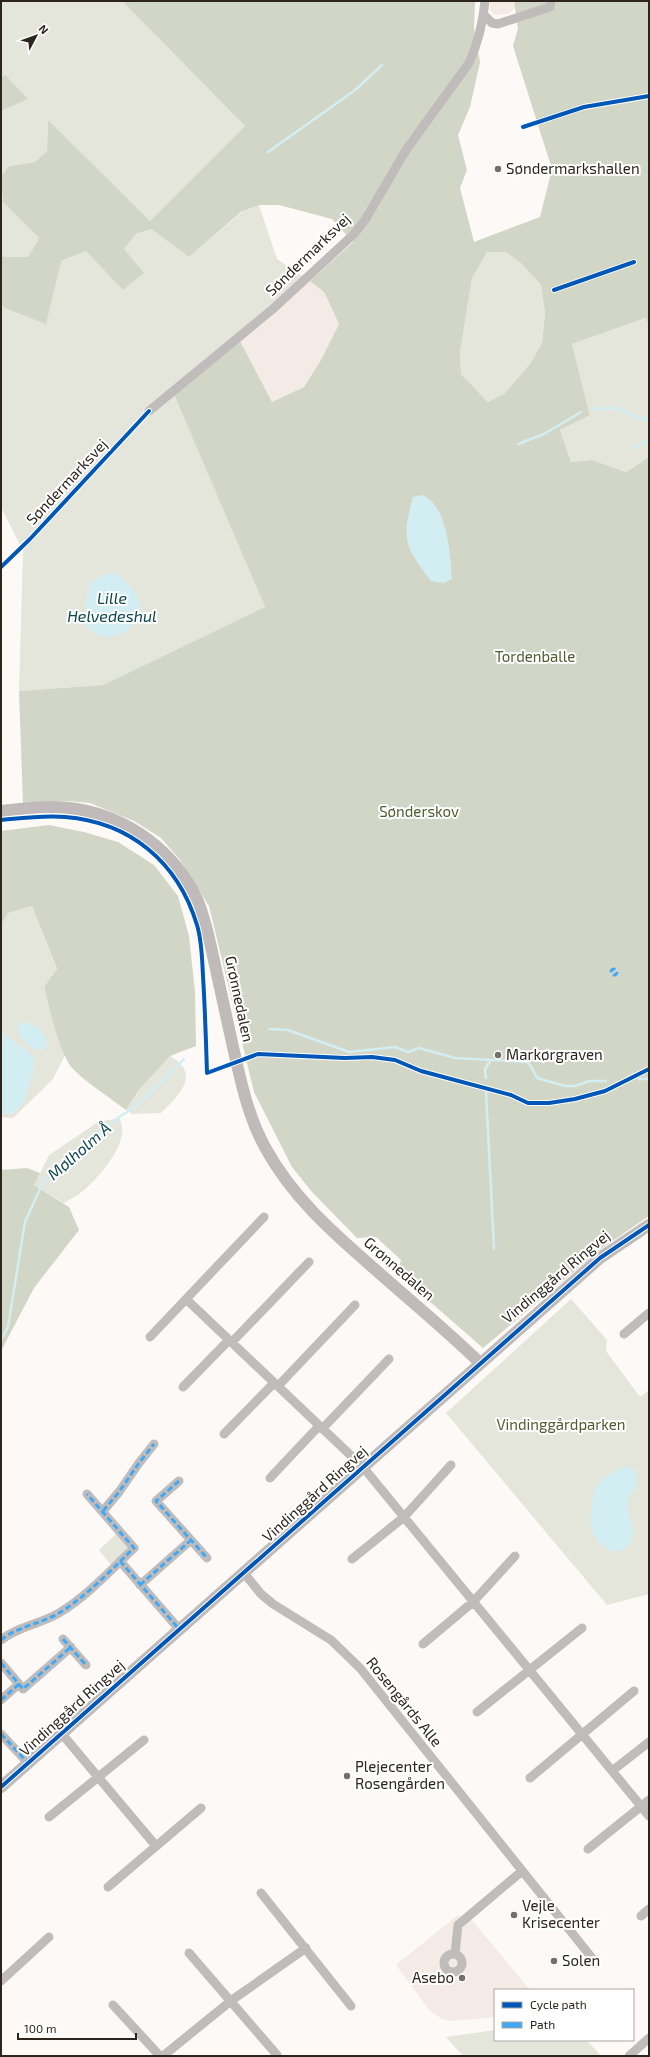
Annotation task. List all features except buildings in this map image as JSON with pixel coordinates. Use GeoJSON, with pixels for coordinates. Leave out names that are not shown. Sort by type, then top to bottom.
{"type":"FeatureCollection","features":[{"type":"Feature","properties":{"kind":"street","name":"Søndermarksvej"},"geometry":{"type":"LineString","coordinates":[[149,411],[274,308],[354,234],[365,220],[406,150],[469,63],[477,47],[484,15],[484,1]]}},
{"type":"Feature","properties":{"kind":"street"},"geometry":{"type":"LineString","coordinates":[[484,15],[492,23],[498,24],[550,7],[551,1]]}},
{"type":"Feature","properties":{"kind":"street","name":"Grønnedalen"},"geometry":{"type":"LineString","coordinates":[[1,811],[48,808],[76,809],[99,815],[118,822],[141,834],[171,859],[197,900],[208,931],[240,1081],[252,1121],[266,1149],[289,1186],[326,1226],[480,1363]]}},
{"type":"Feature","properties":{"kind":"street"},"geometry":{"type":"LineString","coordinates":[[150,1337],[264,1218]]}},
{"type":"Feature","properties":{"kind":"street","name":"Vindinggård Ringvej"},"geometry":{"type":"LineString","coordinates":[[1,1787],[600,1258],[649,1225]]}},
{"type":"Feature","properties":{"kind":"street"},"geometry":{"type":"LineString","coordinates":[[183,1387],[309,1262]]}},
{"type":"Feature","properties":{"kind":"street"},"geometry":{"type":"LineString","coordinates":[[186,1299],[363,1468],[649,1816]]}},
{"type":"Feature","properties":{"kind":"street"},"geometry":{"type":"LineString","coordinates":[[224,1434],[355,1305]]}},
{"type":"Feature","properties":{"kind":"street"},"geometry":{"type":"LineString","coordinates":[[624,1334],[649,1313]]}},
{"type":"Feature","properties":{"kind":"street"},"geometry":{"type":"LineString","coordinates":[[270,1478],[389,1359]]}},
{"type":"Feature","properties":{"kind":"street"},"geometry":{"type":"LineString","coordinates":[[103,1511],[133,1481],[139,1463],[154,1444]]}},
{"type":"Feature","properties":{"kind":"street"},"geometry":{"type":"LineString","coordinates":[[352,1559],[404,1517],[451,1465]]}},
{"type":"Feature","properties":{"kind":"street"},"geometry":{"type":"LineString","coordinates":[[179,1481],[156,1501],[207,1558]]}},
{"type":"Feature","properties":{"kind":"street"},"geometry":{"type":"LineString","coordinates":[[1,1640],[9,1633],[59,1613],[81,1596],[134,1548],[87,1494]]}},
{"type":"Feature","properties":{"kind":"street"},"geometry":{"type":"LineString","coordinates":[[140,1585],[191,1540]]}},
{"type":"Feature","properties":{"kind":"street"},"geometry":{"type":"LineString","coordinates":[[422,1644],[473,1602],[515,1556]]}},
{"type":"Feature","properties":{"kind":"street"},"geometry":{"type":"LineString","coordinates":[[120,1561],[180,1629]]}},
{"type":"Feature","properties":{"kind":"street","name":"Rosengårds Alle"},"geometry":{"type":"LineString","coordinates":[[244,1573],[261,1594],[273,1604],[331,1640],[360,1668],[596,1963]]}},
{"type":"Feature","properties":{"kind":"street"},"geometry":{"type":"LineString","coordinates":[[477,1712],[582,1628]]}},
{"type":"Feature","properties":{"kind":"street"},"geometry":{"type":"LineString","coordinates":[[63,1638],[86,1665]]}},
{"type":"Feature","properties":{"kind":"street"},"geometry":{"type":"LineString","coordinates":[[1,1663],[23,1689],[71,1647]]}},
{"type":"Feature","properties":{"kind":"street"},"geometry":{"type":"LineString","coordinates":[[1,1700],[19,1684]]}},
{"type":"Feature","properties":{"kind":"street"},"geometry":{"type":"LineString","coordinates":[[530,1778],[634,1691]]}},
{"type":"Feature","properties":{"kind":"street"},"geometry":{"type":"LineString","coordinates":[[1,1734],[28,1763]]}},
{"type":"Feature","properties":{"kind":"street"},"geometry":{"type":"LineString","coordinates":[[62,1734],[156,1846]]}},
{"type":"Feature","properties":{"kind":"street"},"geometry":{"type":"LineString","coordinates":[[49,1817],[144,1740]]}},
{"type":"Feature","properties":{"kind":"street"},"geometry":{"type":"LineString","coordinates":[[612,1771],[649,1742]]}},
{"type":"Feature","properties":{"kind":"street"},"geometry":{"type":"LineString","coordinates":[[588,1849],[649,1800]]}},
{"type":"Feature","properties":{"kind":"street"},"geometry":{"type":"LineString","coordinates":[[108,1887],[201,1808]]}},
{"type":"Feature","properties":{"kind":"street"},"geometry":{"type":"LineString","coordinates":[[455,1954],[458,1925],[522,1871]]}},
{"type":"Feature","properties":{"kind":"street"},"geometry":{"type":"LineString","coordinates":[[261,1893],[351,2006]]}},
{"type":"Feature","properties":{"kind":"street"},"geometry":{"type":"LineString","coordinates":[[642,1916],[649,1910]]}},
{"type":"Feature","properties":{"kind":"street"},"geometry":{"type":"LineString","coordinates":[[2,1980],[49,1937]]}},
{"type":"Feature","properties":{"kind":"street"},"geometry":{"type":"LineString","coordinates":[[164,2056],[232,2000],[306,1948]]}},
{"type":"Feature","properties":{"kind":"street"},"geometry":{"type":"LineString","coordinates":[[189,1953],[232,2000],[277,2055]]}},
{"type":"Feature","properties":{"kind":"street"},"geometry":{"type":"LineString","coordinates":[[113,2005],[160,2056]]}},
{"type":"Feature","properties":{"kind":"street"},"geometry":{"type":"LineString","coordinates":[[629,2056],[649,2038]]}},
{"type":"Feature","properties":{"kind":"shaded area"},"geometry":{"type":"Polygon","coordinates":[[[490,1],[514,1],[515,8],[508,14],[495,15],[490,10],[490,1]]]}},
{"type":"Feature","properties":{"kind":"shaded area"},"geometry":{"type":"Polygon","coordinates":[[[310,281],[324,292],[339,324],[321,360],[304,387],[272,402],[240,341],[310,281]]]}},
{"type":"Feature","properties":{"kind":"shaded area","name":"Asebo"},"geometry":{"type":"Polygon","coordinates":[[[458,1915],[472,1920],[529,1989],[494,1989],[494,2017],[453,2021],[442,2019],[430,2011],[396,1965],[458,1915]]]}},
{"type":"Feature","properties":{"kind":"green space"},"geometry":{"type":"Polygon","coordinates":[[[1,1],[122,1],[245,126],[150,221],[48,121],[47,151],[35,162],[9,166],[1,177],[1,111],[28,99],[1,79],[1,1]]]}},
{"type":"Feature","properties":{"kind":"green space","name":"Sønderskov"},"geometry":{"type":"Polygon","coordinates":[[[122,1],[475,1],[474,28],[480,62],[470,107],[458,135],[467,170],[460,188],[474,242],[540,217],[552,169],[513,46],[518,28],[514,1],[649,1],[649,326],[646,318],[572,344],[590,415],[560,430],[571,462],[592,460],[626,472],[649,457],[649,1216],[601,1249],[483,1348],[397,1273],[401,1260],[376,1237],[357,1238],[312,1192],[292,1167],[254,1092],[209,906],[180,860],[161,838],[134,821],[90,803],[67,801],[23,803],[19,691],[103,685],[265,607],[174,394],[240,341],[272,402],[304,387],[321,360],[339,324],[324,292],[310,281],[353,242],[332,219],[279,205],[259,205],[241,212],[189,257],[151,229],[136,234],[124,249],[144,273],[123,290],[86,251],[61,261],[46,324],[5,308],[1,304],[1,257],[28,257],[39,238],[3,202],[1,177],[9,166],[35,162],[47,151],[48,120],[150,221],[245,126],[122,1]],[[487,252],[472,279],[460,352],[461,374],[488,402],[504,394],[530,364],[542,343],[545,313],[541,285],[522,264],[506,252],[487,252]]]}},
{"type":"Feature","properties":{"kind":"green space"},"geometry":{"type":"Polygon","coordinates":[[[5,75],[28,99],[1,111],[1,78],[5,75]]]}},
{"type":"Feature","properties":{"kind":"green space"},"geometry":{"type":"Polygon","coordinates":[[[1,191],[3,202],[39,238],[28,257],[1,257],[1,191]]]}},
{"type":"Feature","properties":{"kind":"green space"},"geometry":{"type":"Polygon","coordinates":[[[259,205],[277,259],[310,281],[175,394],[265,607],[103,685],[19,691],[23,551],[1,507],[1,304],[5,308],[61,261],[86,251],[124,249],[136,234],[151,229],[189,257],[242,212],[259,205]]]}},
{"type":"Feature","properties":{"kind":"green space"},"geometry":{"type":"Polygon","coordinates":[[[487,252],[506,252],[522,264],[541,285],[545,313],[542,343],[530,364],[504,394],[488,402],[461,374],[460,352],[472,279],[487,252]]]}},
{"type":"Feature","properties":{"kind":"green space"},"geometry":{"type":"Polygon","coordinates":[[[647,318],[649,326],[649,457],[626,472],[592,460],[571,462],[560,430],[590,414],[572,344],[647,318]]]}},
{"type":"Feature","properties":{"kind":"green space"},"geometry":{"type":"Polygon","coordinates":[[[49,825],[84,832],[118,842],[154,865],[178,896],[189,936],[195,992],[196,1046],[170,1056],[138,1091],[126,1110],[74,1070],[64,1054],[44,987],[57,969],[32,906],[8,913],[1,925],[1,831],[49,825]]]}},
{"type":"Feature","properties":{"kind":"green space"},"geometry":{"type":"Polygon","coordinates":[[[32,906],[57,970],[44,987],[49,1009],[65,1055],[53,1079],[13,1118],[1,1117],[1,1115],[16,1112],[31,1054],[1,1032],[1,925],[8,913],[32,906]]]}},
{"type":"Feature","properties":{"kind":"green space"},"geometry":{"type":"Polygon","coordinates":[[[170,1056],[180,1063],[185,1070],[186,1077],[180,1092],[161,1113],[132,1114],[126,1110],[138,1091],[170,1056]]]}},
{"type":"Feature","properties":{"kind":"green space"},"geometry":{"type":"Polygon","coordinates":[[[119,1118],[122,1127],[122,1137],[118,1147],[105,1168],[83,1191],[64,1203],[34,1185],[49,1155],[98,1122],[119,1118]]]}},
{"type":"Feature","properties":{"kind":"green space"},"geometry":{"type":"Polygon","coordinates":[[[27,1168],[40,1173],[34,1185],[69,1207],[79,1230],[34,1288],[1,1351],[1,1170],[27,1168]]]}},
{"type":"Feature","properties":{"kind":"green space","name":"Vindinggårdparken"},"geometry":{"type":"Polygon","coordinates":[[[571,1299],[607,1340],[606,1351],[640,1397],[649,1390],[649,1594],[607,1605],[446,1413],[571,1299]]]}},
{"type":"Feature","properties":{"kind":"green space"},"geometry":{"type":"Polygon","coordinates":[[[117,1533],[128,1547],[126,1552],[111,1565],[99,1550],[117,1533]]]}},
{"type":"Feature","properties":{"kind":"green space"},"geometry":{"type":"Polygon","coordinates":[[[494,2030],[494,2041],[588,2041],[601,2056],[463,2056],[446,2037],[494,2030]]]}},
{"type":"Feature","properties":{"kind":"water"},"geometry":{"type":"Polygon","coordinates":[[[422,495],[431,500],[437,509],[446,532],[452,579],[444,583],[431,581],[411,551],[408,542],[407,524],[413,497],[422,495]]]}},
{"type":"Feature","properties":{"kind":"water","name":"Lille Helvedeshul"},"geometry":{"type":"Polygon","coordinates":[[[105,574],[116,574],[125,581],[138,598],[140,607],[139,615],[130,627],[118,635],[110,637],[96,634],[84,623],[86,600],[89,588],[97,578],[105,574]]]}},
{"type":"Feature","properties":{"kind":"water"},"geometry":{"type":"Polygon","coordinates":[[[27,1022],[41,1030],[48,1043],[43,1050],[34,1048],[27,1044],[17,1031],[19,1025],[27,1022]]]}},
{"type":"Feature","properties":{"kind":"water"},"geometry":{"type":"Polygon","coordinates":[[[1,1032],[31,1054],[35,1064],[24,1102],[15,1112],[1,1115],[1,1032]]]}},
{"type":"Feature","properties":{"kind":"water"},"geometry":{"type":"Polygon","coordinates":[[[626,1466],[632,1468],[637,1479],[628,1503],[628,1510],[633,1525],[633,1533],[623,1551],[617,1552],[604,1547],[595,1536],[591,1522],[592,1501],[596,1487],[600,1482],[611,1473],[626,1466]]]}},
{"type":"Feature","properties":{"kind":"waterway"},"geometry":{"type":"LineString","coordinates":[[268,152],[354,91],[382,65]]}},
{"type":"Feature","properties":{"kind":"waterway"},"geometry":{"type":"LineString","coordinates":[[592,409],[615,408],[649,421]]}},
{"type":"Feature","properties":{"kind":"waterway"},"geometry":{"type":"LineString","coordinates":[[518,444],[544,434],[581,412]]}},
{"type":"Feature","properties":{"kind":"waterway"},"geometry":{"type":"LineString","coordinates":[[631,449],[649,440]]}},
{"type":"Feature","properties":{"kind":"waterway","name":"Mølholm Å"},"geometry":{"type":"LineString","coordinates":[[269,1029],[288,1030],[349,1052],[395,1047],[408,1052],[419,1048],[455,1058],[527,1062],[531,1066],[537,1078],[565,1086],[575,1086],[589,1081],[606,1081]]}},
{"type":"Feature","properties":{"kind":"waterway","name":"Mølholm Å"},"geometry":{"type":"LineString","coordinates":[[1,1340],[8,1327],[25,1222],[45,1178],[119,1117],[136,1106],[184,1059]]}},
{"type":"Feature","properties":{"kind":"waterway"},"geometry":{"type":"LineString","coordinates":[[486,1078],[485,1069],[490,1061]]}},
{"type":"Feature","properties":{"kind":"waterway","name":"Mølholm Å"},"geometry":{"type":"LineString","coordinates":[[639,1079],[649,1079]]}},
{"type":"Feature","properties":{"kind":"waterway"},"geometry":{"type":"LineString","coordinates":[[486,1092],[494,1249]]}},
{"type":"Feature","properties":{"kind":"marked path"},"geometry":{"type":"LineString","coordinates":[[614,969],[617,972],[614,975],[611,972],[614,969]]}},
{"type":"Feature","properties":{"kind":"marked path"},"geometry":{"type":"LineString","coordinates":[[103,1511],[119,1492],[154,1444]]}},
{"type":"Feature","properties":{"kind":"marked path"},"geometry":{"type":"LineString","coordinates":[[179,1481],[156,1501],[207,1558]]}},
{"type":"Feature","properties":{"kind":"marked path"},"geometry":{"type":"LineString","coordinates":[[1,1640],[15,1631],[59,1613],[79,1599],[134,1548],[87,1494]]}},
{"type":"Feature","properties":{"kind":"marked path"},"geometry":{"type":"LineString","coordinates":[[140,1585],[191,1540]]}},
{"type":"Feature","properties":{"kind":"marked path"},"geometry":{"type":"LineString","coordinates":[[120,1561],[179,1629]]}},
{"type":"Feature","properties":{"kind":"marked path"},"geometry":{"type":"LineString","coordinates":[[63,1639],[86,1665]]}},
{"type":"Feature","properties":{"kind":"marked path"},"geometry":{"type":"LineString","coordinates":[[1,1663],[23,1689],[71,1647]]}},
{"type":"Feature","properties":{"kind":"marked path"},"geometry":{"type":"LineString","coordinates":[[1,1700],[19,1684]]}},
{"type":"Feature","properties":{"kind":"marked path"},"geometry":{"type":"LineString","coordinates":[[1,1734],[28,1763]]}},
{"type":"Feature","properties":{"kind":"cycle path"},"geometry":{"type":"LineString","coordinates":[[523,127],[584,107],[649,96]]}},
{"type":"Feature","properties":{"kind":"cycle path"},"geometry":{"type":"LineString","coordinates":[[554,290],[634,262]]}},
{"type":"Feature","properties":{"kind":"cycle path"},"geometry":{"type":"LineString","coordinates":[[1,567],[30,539],[149,411]]}},
{"type":"Feature","properties":{"kind":"cycle path"},"geometry":{"type":"LineString","coordinates":[[1,820],[49,816],[89,820],[110,827],[130,837],[148,849],[164,864],[178,882],[189,902],[199,931],[202,957],[207,1073],[258,1054],[345,1058],[372,1057],[395,1060],[421,1071],[511,1095],[528,1103],[549,1103],[575,1099],[605,1091],[649,1069]]}},
{"type":"Feature","properties":{"kind":"cycle path"},"geometry":{"type":"LineString","coordinates":[[1,1787],[600,1258],[649,1225]]}},
{"type":"Feature","properties":{"kind":"place","name":"Søndermarkshallen"},"geometry":{"type":"Point","coordinates":[498,169]}},
{"type":"Feature","properties":{"kind":"place","name":"Markørgraven"},"geometry":{"type":"Point","coordinates":[498,1055]}},
{"type":"Feature","properties":{"kind":"place","name":"Plejecenter Rosengården"},"geometry":{"type":"Point","coordinates":[347,1776]}},
{"type":"Feature","properties":{"kind":"place","name":"Vejle Krisecenter"},"geometry":{"type":"Point","coordinates":[514,1915]}},
{"type":"Feature","properties":{"kind":"place","name":"Solen"},"geometry":{"type":"Point","coordinates":[554,1961]}},
{"type":"Feature","properties":{"kind":"place","name":"Asebo"},"geometry":{"type":"Point","coordinates":[462,1978]}},
{"type":"Feature","properties":{"kind":"park label","name":"Tordenballe"},"geometry":{"type":"Point","coordinates":[535,657]}}]}
